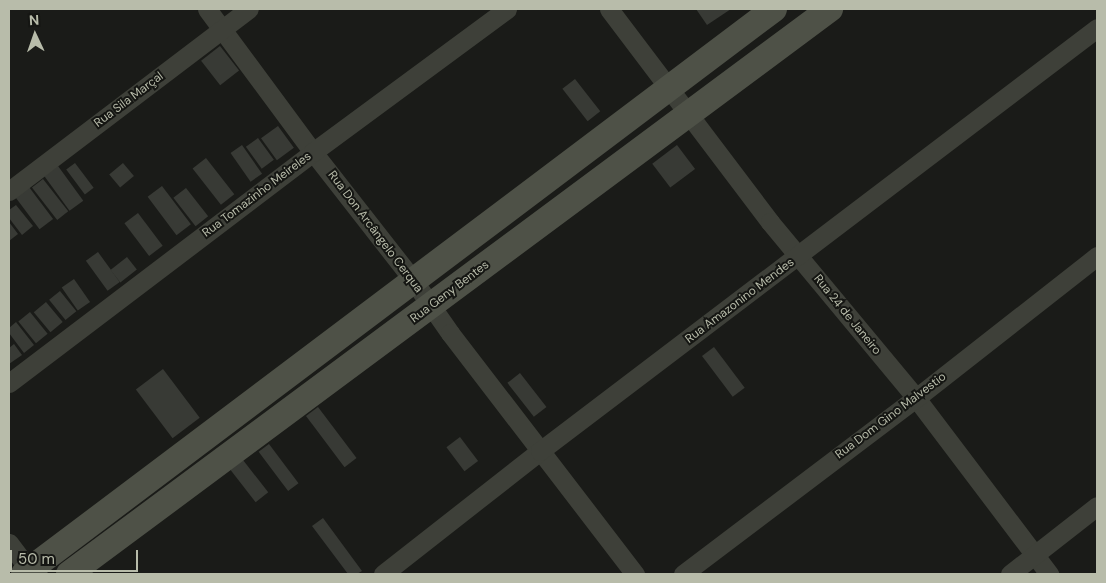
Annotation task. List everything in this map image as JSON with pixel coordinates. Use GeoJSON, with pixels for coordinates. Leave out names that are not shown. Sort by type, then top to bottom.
{"type":"FeatureCollection","features":[{"type":"Feature","properties":{"kind":"street","name":"Rua Don Arcângelo Cerqua"},"geometry":{"type":"LineString","coordinates":[[207,9],[313,152],[413,280],[431,307],[635,574]]}},
{"type":"Feature","properties":{"kind":"street","name":"Rua Sila Marçal"},"geometry":{"type":"LineString","coordinates":[[9,191],[248,9]]}},
{"type":"Feature","properties":{"kind":"street","name":"Rua Tomazinho Meireles"},"geometry":{"type":"LineString","coordinates":[[9,383],[313,152],[507,9]]}},
{"type":"Feature","properties":{"kind":"street","name":"Rua 24 de Janeiro"},"geometry":{"type":"LineString","coordinates":[[609,9],[799,257],[916,398],[1049,574]]}},
{"type":"Feature","properties":{"kind":"street"},"geometry":{"type":"LineString","coordinates":[[9,543],[28,573],[413,280],[774,9]]}},
{"type":"Feature","properties":{"kind":"street","name":"Rua Geny Bentes"},"geometry":{"type":"LineString","coordinates":[[69,574],[830,9]]}},
{"type":"Feature","properties":{"kind":"street","name":"Rua Amazonino Mendes"},"geometry":{"type":"LineString","coordinates":[[383,574],[540,451],[799,257],[1097,28]]}},
{"type":"Feature","properties":{"kind":"street","name":"Rua Dom Gino Malvestio"},"geometry":{"type":"LineString","coordinates":[[683,574],[916,398],[1097,256]]}},
{"type":"Feature","properties":{"kind":"street"},"geometry":{"type":"LineString","coordinates":[[1010,574],[1097,506]]}},
{"type":"Feature","properties":{"kind":"building"},"geometry":{"type":"Polygon","coordinates":[[[696,9],[731,9],[707,25],[696,9]]]}},
{"type":"Feature","properties":{"kind":"building"},"geometry":{"type":"Polygon","coordinates":[[[220,46],[239,70],[220,85],[201,61],[220,46]]]}},
{"type":"Feature","properties":{"kind":"building"},"geometry":{"type":"Polygon","coordinates":[[[575,79],[600,111],[588,121],[562,89],[575,79]]]}},
{"type":"Feature","properties":{"kind":"building"},"geometry":{"type":"Polygon","coordinates":[[[278,126],[294,148],[277,160],[261,138],[278,126]]]}},
{"type":"Feature","properties":{"kind":"building"},"geometry":{"type":"Polygon","coordinates":[[[258,138],[274,160],[262,169],[246,147],[258,138]]]}},
{"type":"Feature","properties":{"kind":"building"},"geometry":{"type":"Polygon","coordinates":[[[242,145],[262,174],[251,182],[231,153],[242,145]]]}},
{"type":"Feature","properties":{"kind":"building"},"geometry":{"type":"Polygon","coordinates":[[[677,145],[695,169],[670,188],[652,164],[677,145]]]}},
{"type":"Feature","properties":{"kind":"building"},"geometry":{"type":"Polygon","coordinates":[[[206,158],[234,194],[221,205],[193,168],[206,158]]]}},
{"type":"Feature","properties":{"kind":"building"},"geometry":{"type":"Polygon","coordinates":[[[75,163],[94,188],[85,194],[66,170],[75,163]]]}},
{"type":"Feature","properties":{"kind":"building"},"geometry":{"type":"Polygon","coordinates":[[[123,163],[134,176],[120,188],[109,175],[123,163]]]}},
{"type":"Feature","properties":{"kind":"building"},"geometry":{"type":"Polygon","coordinates":[[[58,166],[83,201],[70,211],[44,176],[58,166]]]}},
{"type":"Feature","properties":{"kind":"building"},"geometry":{"type":"Polygon","coordinates":[[[43,179],[68,211],[57,220],[32,188],[43,179]]]}},
{"type":"Feature","properties":{"kind":"building"},"geometry":{"type":"Polygon","coordinates":[[[162,186],[191,224],[177,235],[148,197],[162,186]]]}},
{"type":"Feature","properties":{"kind":"building"},"geometry":{"type":"Polygon","coordinates":[[[29,187],[53,219],[39,229],[15,197],[29,187]]]}},
{"type":"Feature","properties":{"kind":"building"},"geometry":{"type":"Polygon","coordinates":[[[186,188],[208,216],[196,226],[173,198],[186,188]]]}},
{"type":"Feature","properties":{"kind":"building"},"geometry":{"type":"Polygon","coordinates":[[[16,205],[33,226],[22,235],[9,218],[9,210],[16,205]]]}},
{"type":"Feature","properties":{"kind":"building"},"geometry":{"type":"Polygon","coordinates":[[[138,213],[163,246],[149,256],[124,223],[138,213]]]}},
{"type":"Feature","properties":{"kind":"building"},"geometry":{"type":"Polygon","coordinates":[[[9,222],[18,234],[9,241],[9,222]]]}},
{"type":"Feature","properties":{"kind":"building"},"geometry":{"type":"Polygon","coordinates":[[[98,252],[120,282],[108,291],[86,261],[98,252]]]}},
{"type":"Feature","properties":{"kind":"building"},"geometry":{"type":"Polygon","coordinates":[[[127,257],[137,270],[120,283],[110,270],[127,257]]]}},
{"type":"Feature","properties":{"kind":"building"},"geometry":{"type":"Polygon","coordinates":[[[74,279],[90,302],[78,311],[62,288],[74,279]]]}},
{"type":"Feature","properties":{"kind":"building"},"geometry":{"type":"Polygon","coordinates":[[[60,291],[76,311],[65,320],[49,300],[60,291]]]}},
{"type":"Feature","properties":{"kind":"building"},"geometry":{"type":"Polygon","coordinates":[[[46,302],[63,322],[50,332],[34,312],[46,302]]]}},
{"type":"Feature","properties":{"kind":"building"},"geometry":{"type":"Polygon","coordinates":[[[30,312],[48,334],[36,343],[18,321],[30,312]]]}},
{"type":"Feature","properties":{"kind":"building"},"geometry":{"type":"Polygon","coordinates":[[[16,322],[34,345],[24,353],[9,333],[9,328],[16,322]]]}},
{"type":"Feature","properties":{"kind":"building"},"geometry":{"type":"Polygon","coordinates":[[[14,344],[22,355],[9,364],[9,348],[14,344]]]}},
{"type":"Feature","properties":{"kind":"building"},"geometry":{"type":"Polygon","coordinates":[[[714,347],[745,388],[733,397],[702,356],[714,347]]]}},
{"type":"Feature","properties":{"kind":"building"},"geometry":{"type":"Polygon","coordinates":[[[163,369],[200,418],[173,438],[136,389],[163,369]]]}},
{"type":"Feature","properties":{"kind":"building"},"geometry":{"type":"Polygon","coordinates":[[[520,373],[546,407],[534,417],[507,383],[520,373]]]}},
{"type":"Feature","properties":{"kind":"building"},"geometry":{"type":"Polygon","coordinates":[[[318,407],[357,458],[345,467],[306,416],[318,407]]]}},
{"type":"Feature","properties":{"kind":"building"},"geometry":{"type":"Polygon","coordinates":[[[460,437],[478,461],[464,471],[446,447],[460,437]]]}},
{"type":"Feature","properties":{"kind":"building"},"geometry":{"type":"Polygon","coordinates":[[[269,444],[298,483],[288,491],[259,452],[269,444]]]}},
{"type":"Feature","properties":{"kind":"building"},"geometry":{"type":"Polygon","coordinates":[[[243,460],[268,492],[256,502],[230,470],[243,460]]]}},
{"type":"Feature","properties":{"kind":"building"},"geometry":{"type":"Polygon","coordinates":[[[323,518],[362,571],[357,574],[348,574],[312,526],[323,518]]]}}]}
